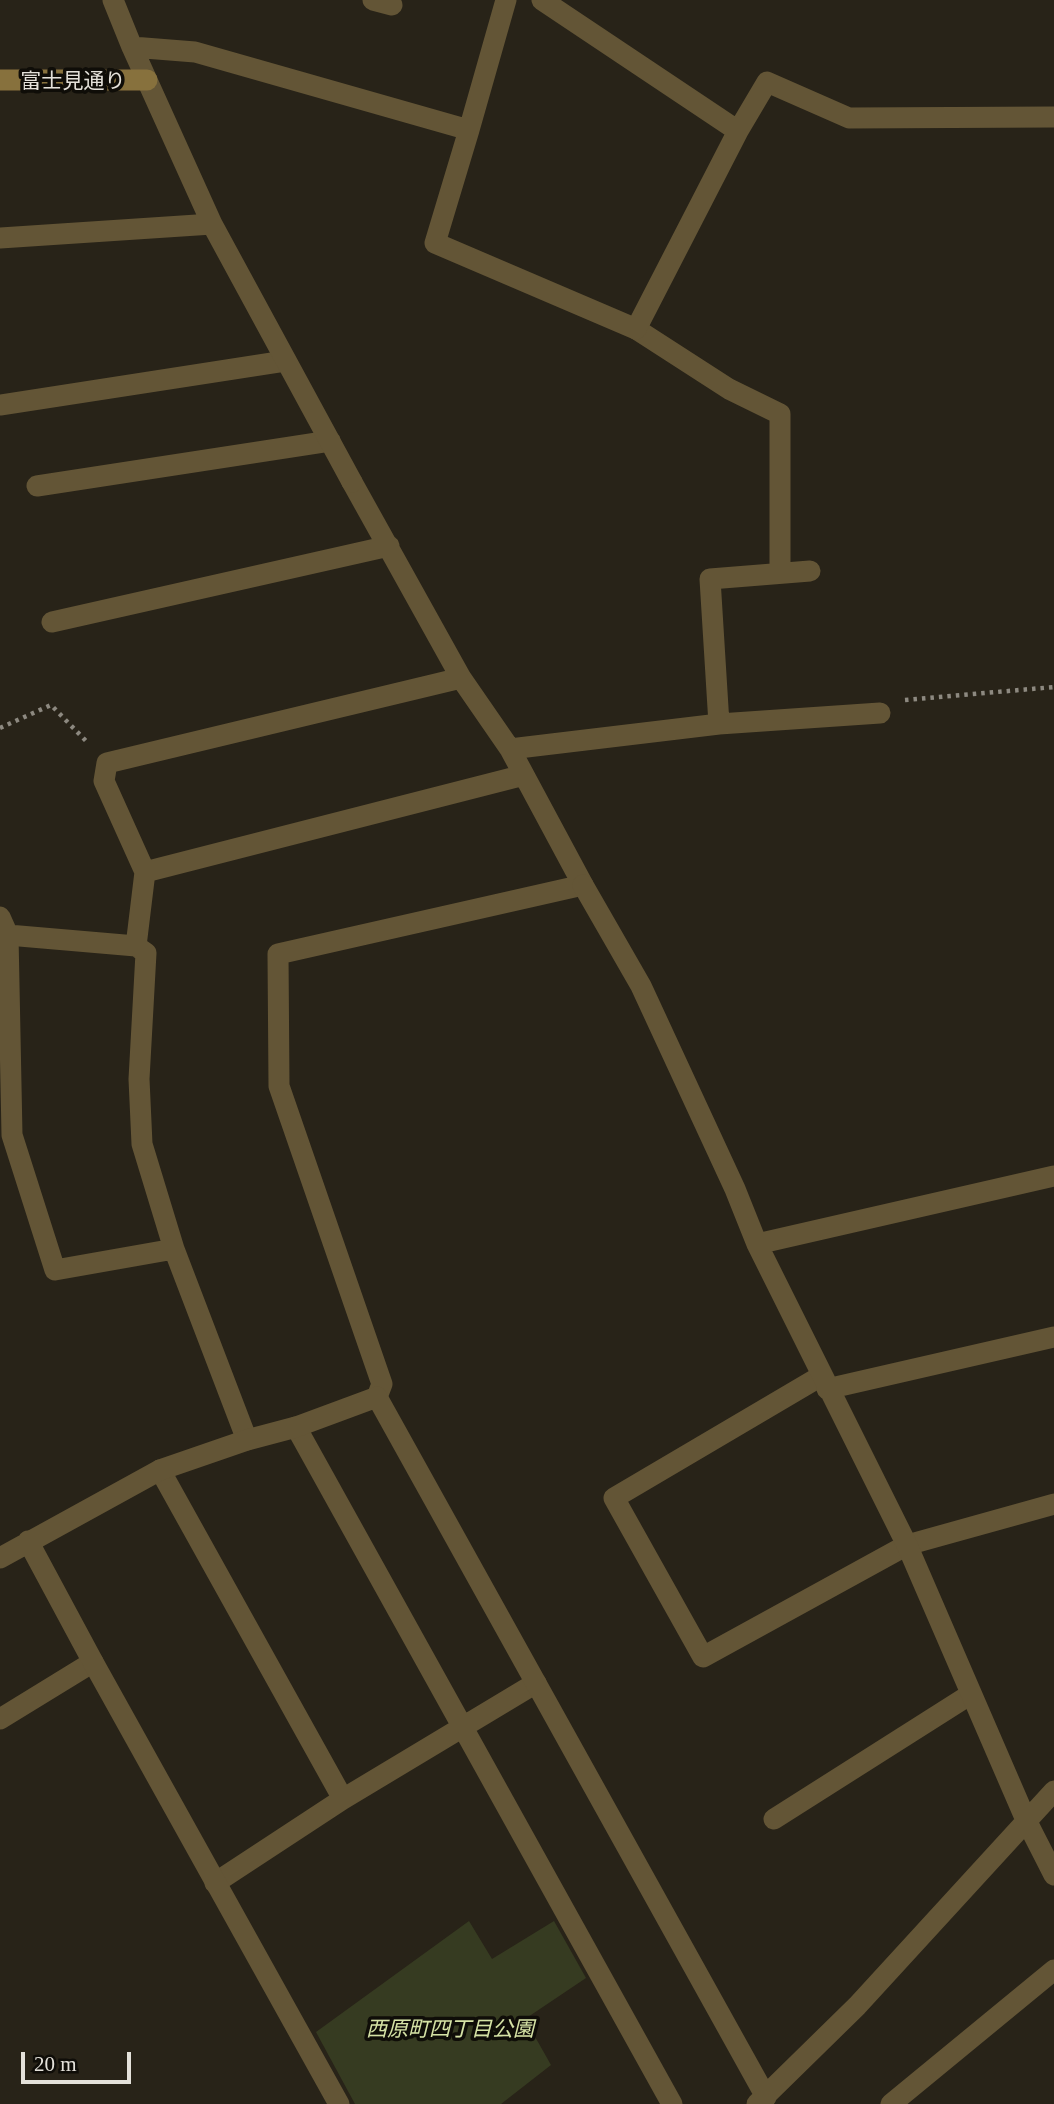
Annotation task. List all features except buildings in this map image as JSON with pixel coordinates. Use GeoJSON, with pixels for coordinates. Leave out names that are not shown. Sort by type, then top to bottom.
{"type":"FeatureCollection","features":[{"type":"Feature","properties":{"kind":"street"},"geometry":{"type":"LineString","coordinates":[[113,0],[212,224],[285,361],[461,678],[510,749],[641,986],[735,1189],[757,1244],[907,1545],[1026,1820],[1054,1875]]}},
{"type":"Feature","properties":{"kind":"street"},"geometry":{"type":"LineString","coordinates":[[506,0],[435,243],[636,329],[729,389],[780,414],[780,571]]}},
{"type":"Feature","properties":{"kind":"street"},"geometry":{"type":"LineString","coordinates":[[542,0],[738,131]]}},
{"type":"Feature","properties":{"kind":"street"},"geometry":{"type":"LineString","coordinates":[[132,47],[195,52],[469,130]]}},
{"type":"Feature","properties":{"kind":"street","name":"富士見通り"},"geometry":{"type":"LineString","coordinates":[[0,80],[147,80]]}},
{"type":"Feature","properties":{"kind":"street"},"geometry":{"type":"LineString","coordinates":[[636,329],[738,131],[767,82],[849,118],[1054,117]]}},
{"type":"Feature","properties":{"kind":"street"},"geometry":{"type":"LineString","coordinates":[[0,238],[212,224]]}},
{"type":"Feature","properties":{"kind":"street"},"geometry":{"type":"LineString","coordinates":[[0,405],[285,361]]}},
{"type":"Feature","properties":{"kind":"street"},"geometry":{"type":"LineString","coordinates":[[37,486],[330,441]]}},
{"type":"Feature","properties":{"kind":"street"},"geometry":{"type":"LineString","coordinates":[[52,622],[389,546]]}},
{"type":"Feature","properties":{"kind":"street"},"geometry":{"type":"LineString","coordinates":[[719,724],[710,579],[780,571],[810,571]]}},
{"type":"Feature","properties":{"kind":"street"},"geometry":{"type":"LineString","coordinates":[[136,946],[145,873],[104,781],[107,763],[461,678]]}},
{"type":"Feature","properties":{"kind":"street"},"geometry":{"type":"LineString","coordinates":[[510,749],[719,724],[880,713]]}},
{"type":"Feature","properties":{"kind":"street"},"geometry":{"type":"LineString","coordinates":[[145,873],[524,775]]}},
{"type":"Feature","properties":{"kind":"street"},"geometry":{"type":"LineString","coordinates":[[0,1558],[160,1470],[247,1440],[296,1427],[377,1397],[382,1384],[279,1086],[278,954],[583,885]]}},
{"type":"Feature","properties":{"kind":"street"},"geometry":{"type":"LineString","coordinates":[[174,1249],[55,1270],[12,1135],[4,926],[136,946],[146,953],[139,1079],[142,1144],[174,1249],[247,1440]]}},
{"type":"Feature","properties":{"kind":"street"},"geometry":{"type":"LineString","coordinates":[[757,1244],[1054,1176]]}},
{"type":"Feature","properties":{"kind":"street"},"geometry":{"type":"LineString","coordinates":[[1054,1337],[824,1383],[614,1498],[703,1657],[907,1545],[1054,1504]]}},
{"type":"Feature","properties":{"kind":"street"},"geometry":{"type":"LineString","coordinates":[[377,1397],[536,1683],[762,2101],[857,2006],[1054,1791]]}},
{"type":"Feature","properties":{"kind":"street"},"geometry":{"type":"LineString","coordinates":[[296,1427],[672,2104]]}},
{"type":"Feature","properties":{"kind":"street"},"geometry":{"type":"LineString","coordinates":[[160,1470],[343,1799]]}},
{"type":"Feature","properties":{"kind":"street"},"geometry":{"type":"LineString","coordinates":[[28,1541],[339,2104]]}},
{"type":"Feature","properties":{"kind":"street"},"geometry":{"type":"LineString","coordinates":[[0,1719],[93,1662]]}},
{"type":"Feature","properties":{"kind":"street"},"geometry":{"type":"LineString","coordinates":[[215,1882],[343,1799],[536,1683]]}},
{"type":"Feature","properties":{"kind":"street"},"geometry":{"type":"LineString","coordinates":[[774,1819],[971,1694]]}},
{"type":"Feature","properties":{"kind":"street"},"geometry":{"type":"LineString","coordinates":[[891,2104],[1054,1970]]}},
{"type":"Feature","properties":{"kind":"path"},"geometry":{"type":"LineString","coordinates":[[880,713],[904,700],[1054,687]]}},
{"type":"Feature","properties":{"kind":"path"},"geometry":{"type":"LineString","coordinates":[[0,728],[51,705],[107,763]]}},
{"type":"Feature","properties":{"kind":"green space","name":"西原町四丁目公園"},"geometry":{"type":"Polygon","coordinates":[[[469,1921],[492,1959],[554,1921],[586,1978],[525,2019],[551,2065],[501,2104],[355,2104],[316,2032],[469,1921]]]}}]}
